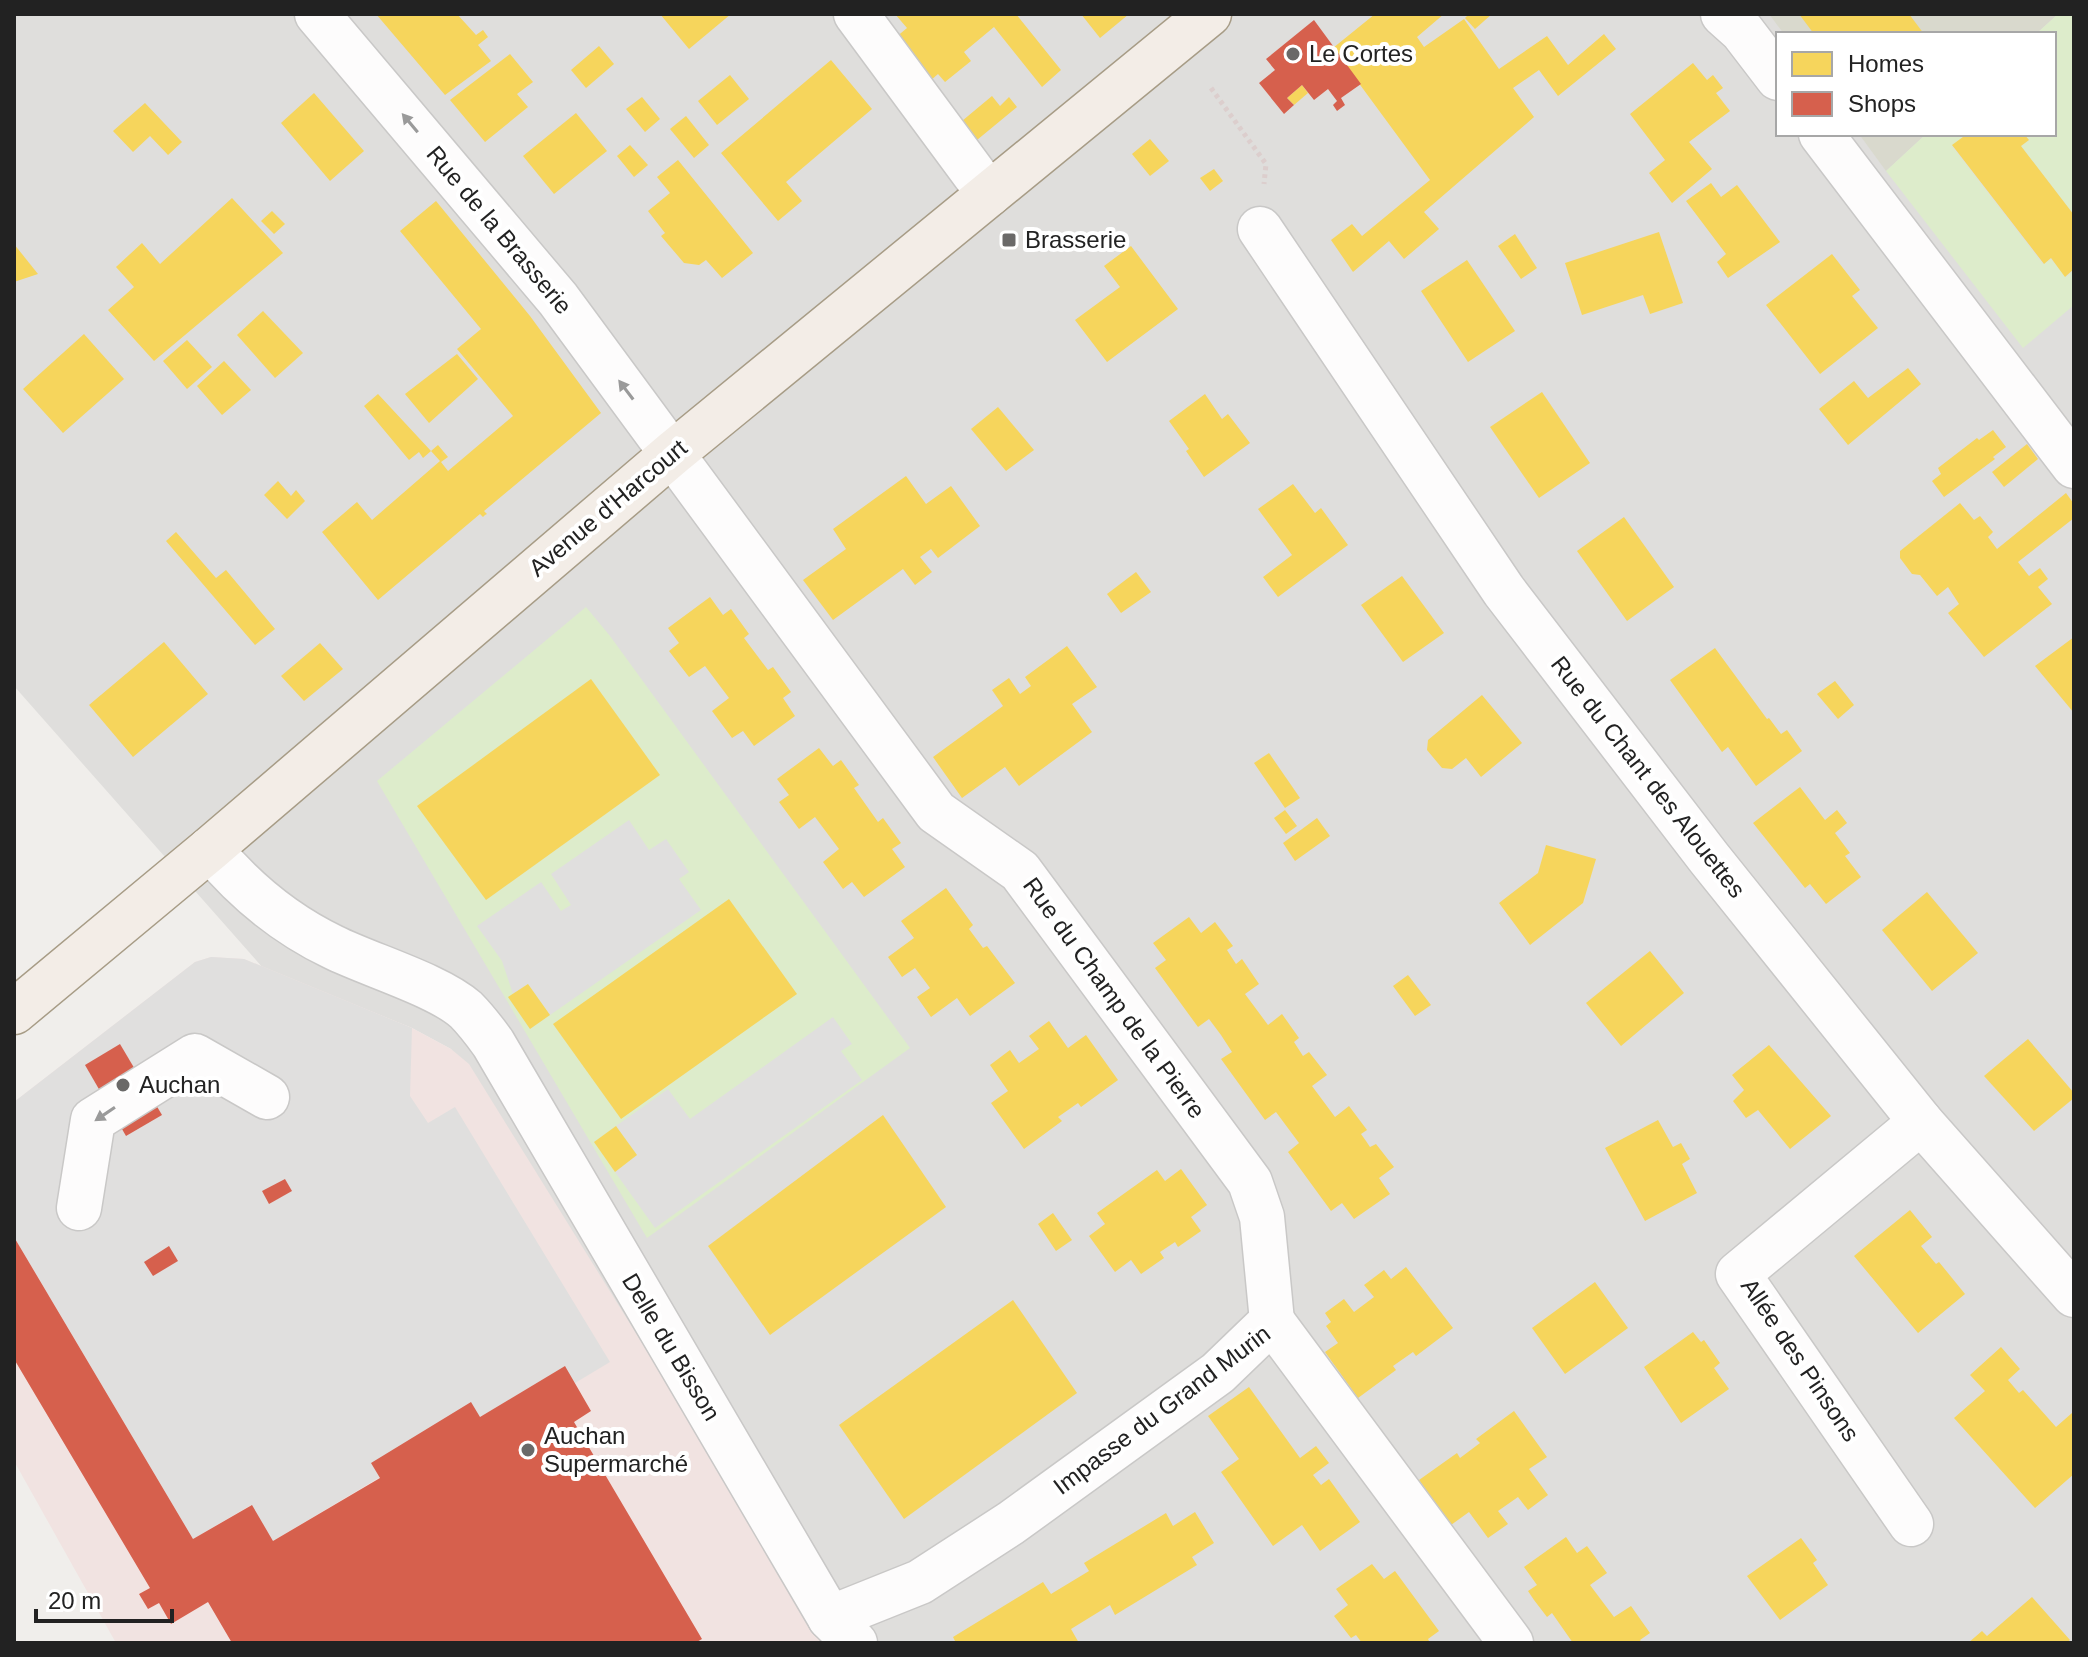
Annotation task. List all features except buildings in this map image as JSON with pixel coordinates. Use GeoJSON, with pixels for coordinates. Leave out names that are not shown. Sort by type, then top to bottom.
{"type":"FeatureCollection","features":[{"type":"Feature","properties":{"kind":"main road","name":"Avenue d'Harcourt"},"geometry":{"type":"LineString","coordinates":[[14,1012],[210,849],[673,453],[1209,14]]}},
{"type":"Feature","properties":{"kind":"street","name":"Rue de la Brasserie"},"geometry":{"type":"LineString","coordinates":[[317,14],[558,299],[673,453]]}},
{"type":"Feature","properties":{"kind":"street"},"geometry":{"type":"LineString","coordinates":[[856,14],[989,194]]}},
{"type":"Feature","properties":{"kind":"street"},"geometry":{"type":"LineString","coordinates":[[1723,14],[1742,31],[1776,75]]}},
{"type":"Feature","properties":{"kind":"street"},"geometry":{"type":"LineString","coordinates":[[1823,136],[2074,466]]}},
{"type":"Feature","properties":{"kind":"street","name":"Rue du Chant des Alouettes"},"geometry":{"type":"LineString","coordinates":[[1260,229],[1504,591],[1709,858],[1921,1122],[2074,1295]]}},
{"type":"Feature","properties":{"kind":"street","name":"Rue du Champ de la Pierre"},"geometry":{"type":"LineString","coordinates":[[673,453],[936,812],[1020,871],[1250,1182],[1262,1217],[1272,1321]]}},
{"type":"Feature","properties":{"kind":"street","name":"Delle du Bisson"},"geometry":{"type":"LineString","coordinates":[[210,849],[234,879],[291,923],[331,947],[433,991],[464,1008],[493,1043],[836,1635]]}},
{"type":"Feature","properties":{"kind":"street"},"geometry":{"type":"LineString","coordinates":[[79,1208],[93,1120],[195,1056],[267,1097]]}},
{"type":"Feature","properties":{"kind":"street","name":"Allée des Pinsons"},"geometry":{"type":"LineString","coordinates":[[1911,1524],[1738,1274],[1921,1122]]}},
{"type":"Feature","properties":{"kind":"street","name":"Impasse du Grand Murin"},"geometry":{"type":"LineString","coordinates":[[836,1635],[1011,1523],[1218,1373],[1272,1321],[1511,1643]]}},
{"type":"Feature","properties":{"kind":"path"},"geometry":{"type":"LineString","coordinates":[[1211,88],[1266,164],[1260,229]]}},
{"type":"Feature","properties":{"kind":"shaded area"},"geometry":{"type":"Polygon","coordinates":[[[14,14],[2074,14],[2074,1643],[828,1643],[451,1049],[412,1028],[263,968],[14,686],[14,14]]]}},
{"type":"Feature","properties":{"kind":"shaded area"},"geometry":{"type":"Polygon","coordinates":[[[1769,14],[2058,14],[2038,32],[1782,32],[1769,14]]]}},
{"type":"Feature","properties":{"kind":"shaded area"},"geometry":{"type":"Polygon","coordinates":[[[1860,136],[1924,136],[1886,171],[1860,136]]]}},
{"type":"Feature","properties":{"kind":"shaded area"},"geometry":{"type":"Polygon","coordinates":[[[629,820],[649,850],[666,839],[689,872],[679,879],[701,910],[550,1015],[528,984],[513,994],[502,961],[477,926],[541,882],[561,911],[571,905],[551,874],[629,820]]]}},
{"type":"Feature","properties":{"kind":"shaded area"},"geometry":{"type":"Polygon","coordinates":[[[211,957],[244,959],[412,1028],[451,1049],[469,1064],[828,1643],[116,1643],[14,1461],[14,1102],[195,962],[211,957]]]}},
{"type":"Feature","properties":{"kind":"shaded area"},"geometry":{"type":"Polygon","coordinates":[[[211,957],[244,959],[412,1028],[410,1096],[428,1123],[455,1107],[610,1362],[575,1383],[564,1367],[273,1541],[251,1505],[193,1539],[14,1237],[14,1102],[195,962],[211,957]]]}},
{"type":"Feature","properties":{"kind":"shaded area"},"geometry":{"type":"Polygon","coordinates":[[[833,1017],[852,1044],[841,1051],[862,1080],[655,1228],[615,1172],[637,1155],[616,1126],[668,1089],[690,1119],[833,1017]]]}},
{"type":"Feature","properties":{"kind":"green space"},"geometry":{"type":"Polygon","coordinates":[[[2058,14],[2074,14],[2074,215],[2021,146],[2029,140],[2026,136],[2056,136],[2056,32],[2038,32],[2058,14]]]}},
{"type":"Feature","properties":{"kind":"green space"},"geometry":{"type":"Polygon","coordinates":[[[1924,136],[1964,136],[1952,146],[2043,264],[2051,259],[2066,277],[2074,270],[2074,305],[2023,348],[1886,171],[1924,136]]]}},
{"type":"Feature","properties":{"kind":"green space"},"geometry":{"type":"Polygon","coordinates":[[[586,607],[910,1048],[647,1238],[377,781],[586,607]]]}},
{"type":"Feature","properties":{"kind":"place","name":"Le Cortes"},"geometry":{"type":"Point","coordinates":[1293,54]}},
{"type":"Feature","properties":{"kind":"place","name":"Brasserie"},"geometry":{"type":"Point","coordinates":[1009,240]}},
{"type":"Feature","properties":{"kind":"place","name":"Auchan"},"geometry":{"type":"Point","coordinates":[123,1085]}},
{"type":"Feature","properties":{"kind":"place","name":"Auchan Supermarché"},"geometry":{"type":"Point","coordinates":[528,1450]}}]}
